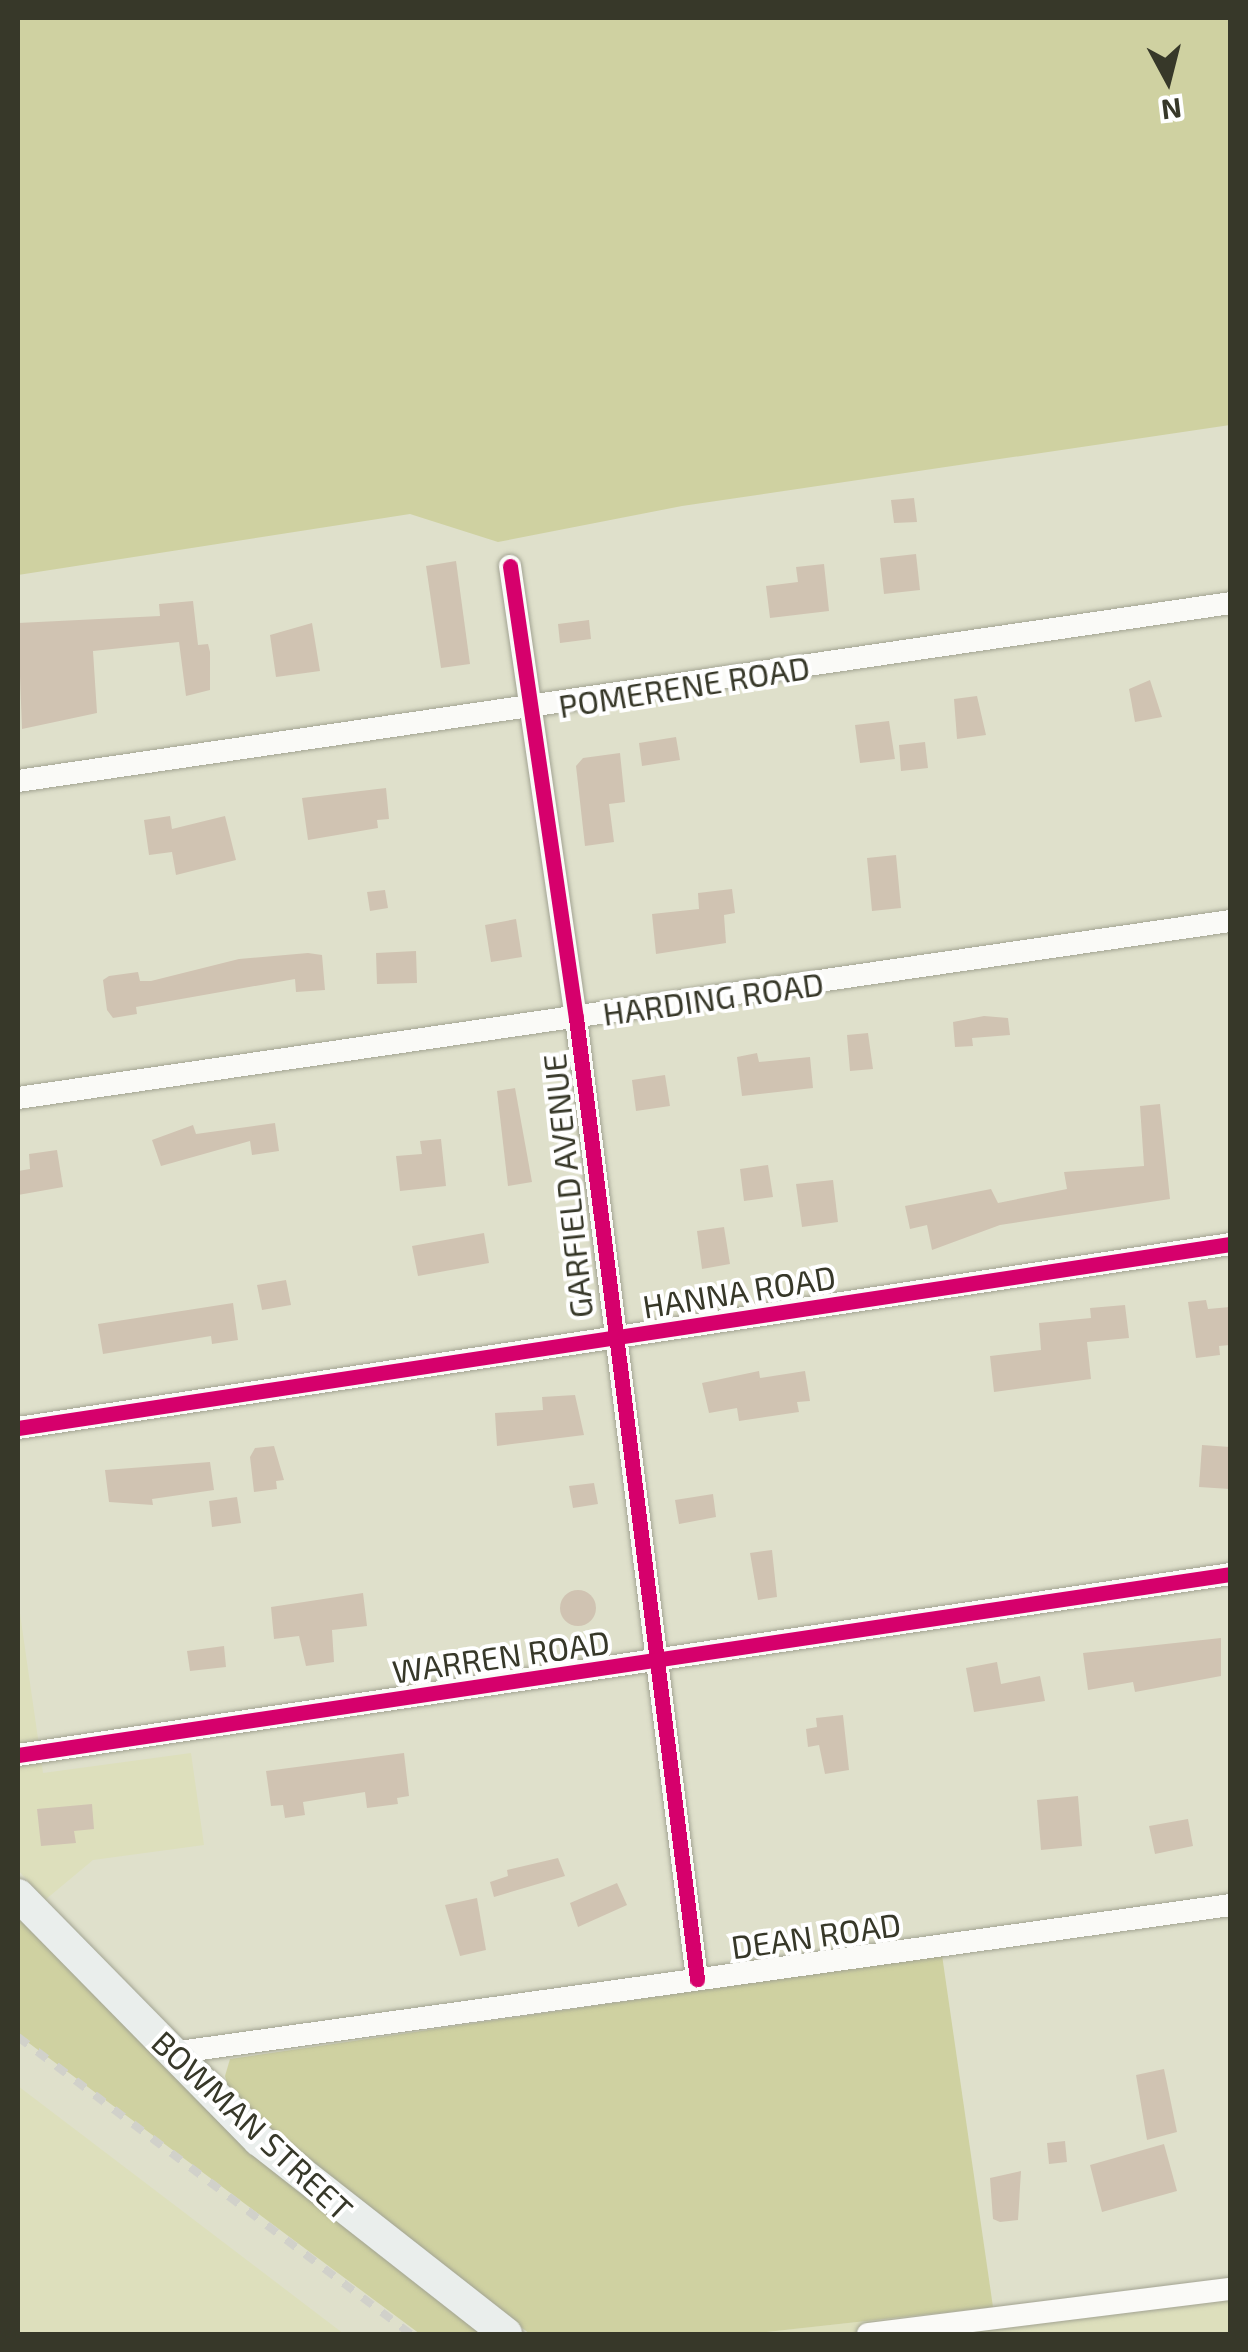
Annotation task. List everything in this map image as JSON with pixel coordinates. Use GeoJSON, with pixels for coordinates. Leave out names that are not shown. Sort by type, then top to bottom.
{"type":"FeatureCollection","features":[{"type":"Feature","properties":{"kind":"street","name":"GARFIELD AVENUE"},"geometry":{"type":"LineString","coordinates":[[510,566],[576,1018],[612,1338],[698,1980]]}},
{"type":"Feature","properties":{"kind":"street","name":"POMERENE ROAD"},"geometry":{"type":"LineString","coordinates":[[18,781],[530,709],[1230,603]]}},
{"type":"Feature","properties":{"kind":"street","name":"HARDING ROAD"},"geometry":{"type":"LineString","coordinates":[[18,1098],[1230,921]]}},
{"type":"Feature","properties":{"kind":"street","name":"HANNA ROAD"},"geometry":{"type":"LineString","coordinates":[[18,1428],[1230,1244]]}},
{"type":"Feature","properties":{"kind":"street","name":"WARREN ROAD"},"geometry":{"type":"LineString","coordinates":[[18,1755],[1230,1574]]}},
{"type":"Feature","properties":{"kind":"street","name":"BOWMAN STREET"},"geometry":{"type":"LineString","coordinates":[[18,1894],[172,2054],[311,2184],[506,2334]]}},
{"type":"Feature","properties":{"kind":"street","name":"DEAN ROAD"},"geometry":{"type":"LineString","coordinates":[[172,2054],[1230,1905]]}},
{"type":"Feature","properties":{"kind":"street"},"geometry":{"type":"LineString","coordinates":[[868,2334],[1230,2289]]}},
{"type":"Feature","properties":{"kind":"shaded area"},"geometry":{"type":"Polygon","coordinates":[[[18,18],[1230,18],[1230,425],[682,506],[498,542],[410,514],[18,575],[18,18]]]}},
{"type":"Feature","properties":{"kind":"shaded area"},"geometry":{"type":"Polygon","coordinates":[[[18,1600],[43,1773],[191,1753],[204,1845],[93,1860],[45,1900],[18,1870],[18,1600]]]}},
{"type":"Feature","properties":{"kind":"shaded area"},"geometry":{"type":"Polygon","coordinates":[[[18,1913],[254,2156],[483,2334],[420,2334],[18,2035],[18,1913]]]}},
{"type":"Feature","properties":{"kind":"shaded area"},"geometry":{"type":"Polygon","coordinates":[[[942,1955],[993,2307],[749,2334],[530,2334],[311,2167],[229,2091],[225,2076],[230,2059],[942,1955]]]}},
{"type":"Feature","properties":{"kind":"shaded area"},"geometry":{"type":"Polygon","coordinates":[[[18,2086],[344,2334],[18,2334],[18,2086]]]}},
{"type":"Feature","properties":{"kind":"shaded area"},"geometry":{"type":"Polygon","coordinates":[[[1230,2278],[1230,2334],[749,2334],[993,2307],[1230,2278]]]}},
{"type":"Feature","properties":{"kind":"building"},"geometry":{"type":"Polygon","coordinates":[[[914,498],[917,522],[894,523],[891,500],[914,498]]]}},
{"type":"Feature","properties":{"kind":"building"},"geometry":{"type":"Polygon","coordinates":[[[916,554],[920,590],[884,594],[880,558],[916,554]]]}},
{"type":"Feature","properties":{"kind":"building"},"geometry":{"type":"Polygon","coordinates":[[[456,561],[470,664],[441,668],[426,566],[456,561]]]}},
{"type":"Feature","properties":{"kind":"building"},"geometry":{"type":"Polygon","coordinates":[[[824,564],[829,611],[770,618],[766,586],[798,582],[796,567],[824,564]]]}},
{"type":"Feature","properties":{"kind":"building"},"geometry":{"type":"Polygon","coordinates":[[[193,601],[198,645],[208,644],[210,652],[210,690],[186,696],[179,642],[93,651],[97,713],[22,729],[18,623],[160,616],[159,604],[193,601]]]}},
{"type":"Feature","properties":{"kind":"building"},"geometry":{"type":"Polygon","coordinates":[[[589,620],[591,639],[560,643],[558,624],[589,620]]]}},
{"type":"Feature","properties":{"kind":"building"},"geometry":{"type":"Polygon","coordinates":[[[312,623],[320,671],[276,677],[270,635],[312,623]]]}},
{"type":"Feature","properties":{"kind":"building"},"geometry":{"type":"Polygon","coordinates":[[[1150,680],[1162,717],[1135,722],[1129,689],[1150,680]]]}},
{"type":"Feature","properties":{"kind":"building"},"geometry":{"type":"Polygon","coordinates":[[[977,696],[986,735],[957,739],[954,699],[977,696]]]}},
{"type":"Feature","properties":{"kind":"building"},"geometry":{"type":"Polygon","coordinates":[[[889,721],[895,759],[860,763],[855,725],[889,721]]]}},
{"type":"Feature","properties":{"kind":"building"},"geometry":{"type":"Polygon","coordinates":[[[676,737],[680,760],[642,766],[639,743],[676,737]]]}},
{"type":"Feature","properties":{"kind":"building"},"geometry":{"type":"Polygon","coordinates":[[[925,742],[928,768],[901,771],[899,745],[925,742]]]}},
{"type":"Feature","properties":{"kind":"building"},"geometry":{"type":"Polygon","coordinates":[[[620,753],[625,802],[609,804],[614,842],[585,846],[576,766],[583,758],[620,753]]]}},
{"type":"Feature","properties":{"kind":"building"},"geometry":{"type":"Polygon","coordinates":[[[386,788],[389,819],[377,820],[378,828],[308,840],[302,798],[386,788]]]}},
{"type":"Feature","properties":{"kind":"building"},"geometry":{"type":"Polygon","coordinates":[[[170,816],[172,829],[225,816],[236,860],[176,875],[172,852],[149,855],[144,820],[170,816]]]}},
{"type":"Feature","properties":{"kind":"building"},"geometry":{"type":"Polygon","coordinates":[[[896,855],[901,908],[872,911],[867,858],[896,855]]]}},
{"type":"Feature","properties":{"kind":"building"},"geometry":{"type":"Polygon","coordinates":[[[732,889],[735,913],[724,915],[726,943],[656,954],[652,914],[699,909],[698,893],[732,889]]]}},
{"type":"Feature","properties":{"kind":"building"},"geometry":{"type":"Polygon","coordinates":[[[385,890],[388,908],[370,911],[367,892],[385,890]]]}},
{"type":"Feature","properties":{"kind":"building"},"geometry":{"type":"Polygon","coordinates":[[[516,919],[522,957],[491,962],[485,925],[516,919]]]}},
{"type":"Feature","properties":{"kind":"building"},"geometry":{"type":"Polygon","coordinates":[[[416,951],[417,983],[377,984],[376,953],[416,951]]]}},
{"type":"Feature","properties":{"kind":"building"},"geometry":{"type":"Polygon","coordinates":[[[322,955],[325,990],[296,992],[295,979],[136,1007],[137,1014],[113,1018],[107,1010],[103,980],[109,976],[138,972],[140,981],[151,981],[239,959],[322,955]]]}},
{"type":"Feature","properties":{"kind":"building"},"geometry":{"type":"Polygon","coordinates":[[[984,1016],[1008,1018],[1010,1035],[972,1038],[973,1046],[955,1047],[953,1022],[984,1016]]]}},
{"type":"Feature","properties":{"kind":"building"},"geometry":{"type":"Polygon","coordinates":[[[868,1033],[873,1069],[850,1071],[847,1035],[868,1033]]]}},
{"type":"Feature","properties":{"kind":"building"},"geometry":{"type":"Polygon","coordinates":[[[757,1053],[759,1062],[810,1057],[813,1088],[742,1096],[737,1057],[757,1053]]]}},
{"type":"Feature","properties":{"kind":"building"},"geometry":{"type":"Polygon","coordinates":[[[665,1075],[670,1106],[636,1111],[632,1080],[665,1075]]]}},
{"type":"Feature","properties":{"kind":"building"},"geometry":{"type":"Polygon","coordinates":[[[515,1088],[532,1182],[508,1186],[497,1091],[515,1088]]]}},
{"type":"Feature","properties":{"kind":"building"},"geometry":{"type":"Polygon","coordinates":[[[1160,1104],[1170,1199],[1000,1225],[932,1250],[927,1225],[910,1229],[905,1206],[991,1189],[998,1203],[1067,1189],[1064,1172],[1144,1166],[1140,1106],[1160,1104]]]}},
{"type":"Feature","properties":{"kind":"building"},"geometry":{"type":"Polygon","coordinates":[[[275,1123],[279,1151],[252,1155],[250,1141],[161,1166],[152,1140],[193,1125],[196,1134],[275,1123]]]}},
{"type":"Feature","properties":{"kind":"building"},"geometry":{"type":"Polygon","coordinates":[[[441,1139],[446,1186],[400,1191],[396,1156],[422,1154],[420,1141],[441,1139]]]}},
{"type":"Feature","properties":{"kind":"building"},"geometry":{"type":"Polygon","coordinates":[[[57,1150],[63,1187],[18,1195],[18,1171],[30,1169],[29,1154],[57,1150]]]}},
{"type":"Feature","properties":{"kind":"building"},"geometry":{"type":"Polygon","coordinates":[[[768,1165],[773,1197],[744,1201],[740,1169],[768,1165]]]}},
{"type":"Feature","properties":{"kind":"building"},"geometry":{"type":"Polygon","coordinates":[[[833,1180],[838,1222],[802,1227],[796,1184],[833,1180]]]}},
{"type":"Feature","properties":{"kind":"building"},"geometry":{"type":"Polygon","coordinates":[[[724,1227],[730,1264],[702,1269],[697,1231],[724,1227]]]}},
{"type":"Feature","properties":{"kind":"building"},"geometry":{"type":"Polygon","coordinates":[[[484,1233],[489,1263],[418,1276],[412,1246],[484,1233]]]}},
{"type":"Feature","properties":{"kind":"building"},"geometry":{"type":"Polygon","coordinates":[[[286,1280],[291,1305],[262,1310],[257,1285],[286,1280]]]}},
{"type":"Feature","properties":{"kind":"building"},"geometry":{"type":"Polygon","coordinates":[[[1206,1300],[1208,1309],[1230,1307],[1230,1345],[1219,1346],[1220,1355],[1196,1358],[1188,1302],[1206,1300]]]}},
{"type":"Feature","properties":{"kind":"building"},"geometry":{"type":"Polygon","coordinates":[[[233,1303],[238,1340],[212,1344],[211,1336],[103,1354],[98,1324],[233,1303]]]}},
{"type":"Feature","properties":{"kind":"building"},"geometry":{"type":"Polygon","coordinates":[[[1125,1305],[1129,1338],[1087,1342],[1091,1379],[994,1392],[990,1356],[1041,1350],[1039,1323],[1091,1318],[1090,1308],[1125,1305]]]}},
{"type":"Feature","properties":{"kind":"building"},"geometry":{"type":"Polygon","coordinates":[[[759,1371],[760,1378],[805,1371],[810,1401],[797,1402],[799,1412],[739,1421],[737,1408],[709,1413],[702,1383],[759,1371]]]}},
{"type":"Feature","properties":{"kind":"building"},"geometry":{"type":"Polygon","coordinates":[[[575,1395],[584,1435],[497,1446],[495,1413],[543,1410],[542,1397],[575,1395]]]}},
{"type":"Feature","properties":{"kind":"building"},"geometry":{"type":"Polygon","coordinates":[[[1202,1445],[1230,1447],[1230,1489],[1199,1487],[1202,1445]]]}},
{"type":"Feature","properties":{"kind":"building"},"geometry":{"type":"Polygon","coordinates":[[[274,1446],[284,1480],[276,1481],[277,1489],[254,1492],[250,1457],[255,1448],[274,1446]]]}},
{"type":"Feature","properties":{"kind":"building"},"geometry":{"type":"Polygon","coordinates":[[[210,1462],[214,1490],[152,1499],[153,1505],[109,1502],[105,1470],[210,1462]]]}},
{"type":"Feature","properties":{"kind":"building"},"geometry":{"type":"Polygon","coordinates":[[[594,1483],[598,1504],[573,1508],[569,1486],[594,1483]]]}},
{"type":"Feature","properties":{"kind":"building"},"geometry":{"type":"Polygon","coordinates":[[[713,1494],[716,1517],[679,1524],[675,1500],[713,1494]]]}},
{"type":"Feature","properties":{"kind":"building"},"geometry":{"type":"Polygon","coordinates":[[[237,1497],[241,1523],[212,1527],[209,1501],[237,1497]]]}},
{"type":"Feature","properties":{"kind":"building"},"geometry":{"type":"Polygon","coordinates":[[[772,1550],[777,1597],[758,1600],[750,1553],[772,1550]]]}},
{"type":"Feature","properties":{"kind":"building"},"geometry":{"type":"Polygon","coordinates":[[[578,1590],[591,1595],[596,1608],[591,1621],[578,1626],[565,1621],[560,1608],[565,1595],[578,1590]]]}},
{"type":"Feature","properties":{"kind":"building"},"geometry":{"type":"Polygon","coordinates":[[[363,1593],[367,1626],[332,1630],[334,1662],[306,1666],[299,1636],[274,1639],[271,1607],[363,1593]]]}},
{"type":"Feature","properties":{"kind":"building"},"geometry":{"type":"Polygon","coordinates":[[[1221,1638],[1221,1676],[1135,1692],[1133,1682],[1088,1690],[1083,1653],[1221,1638]]]}},
{"type":"Feature","properties":{"kind":"building"},"geometry":{"type":"Polygon","coordinates":[[[224,1646],[226,1667],[190,1671],[187,1651],[224,1646]]]}},
{"type":"Feature","properties":{"kind":"building"},"geometry":{"type":"Polygon","coordinates":[[[997,1662],[1001,1684],[1040,1676],[1045,1701],[974,1712],[966,1668],[997,1662]]]}},
{"type":"Feature","properties":{"kind":"building"},"geometry":{"type":"Polygon","coordinates":[[[843,1715],[849,1770],[825,1774],[819,1745],[808,1747],[806,1729],[817,1727],[816,1718],[843,1715]]]}},
{"type":"Feature","properties":{"kind":"building"},"geometry":{"type":"Polygon","coordinates":[[[404,1753],[409,1796],[397,1798],[398,1804],[367,1808],[365,1792],[303,1802],[305,1815],[285,1818],[283,1805],[271,1806],[266,1771],[404,1753]]]}},
{"type":"Feature","properties":{"kind":"building"},"geometry":{"type":"Polygon","coordinates":[[[1078,1796],[1082,1846],[1041,1850],[1037,1800],[1078,1796]]]}},
{"type":"Feature","properties":{"kind":"building"},"geometry":{"type":"Polygon","coordinates":[[[92,1804],[94,1829],[74,1831],[76,1843],[41,1846],[37,1809],[92,1804]]]}},
{"type":"Feature","properties":{"kind":"building"},"geometry":{"type":"Polygon","coordinates":[[[1188,1819],[1193,1846],[1155,1854],[1149,1826],[1188,1819]]]}},
{"type":"Feature","properties":{"kind":"building"},"geometry":{"type":"Polygon","coordinates":[[[558,1858],[565,1876],[494,1897],[490,1882],[508,1876],[507,1870],[558,1858]]]}},
{"type":"Feature","properties":{"kind":"building"},"geometry":{"type":"Polygon","coordinates":[[[617,1883],[627,1905],[578,1927],[570,1903],[617,1883]]]}},
{"type":"Feature","properties":{"kind":"building"},"geometry":{"type":"Polygon","coordinates":[[[477,1898],[486,1950],[460,1956],[445,1905],[477,1898]]]}},
{"type":"Feature","properties":{"kind":"building"},"geometry":{"type":"Polygon","coordinates":[[[1164,2069],[1177,2132],[1147,2140],[1136,2075],[1164,2069]]]}},
{"type":"Feature","properties":{"kind":"building"},"geometry":{"type":"Polygon","coordinates":[[[1065,2141],[1067,2162],[1049,2164],[1047,2143],[1065,2141]]]}},
{"type":"Feature","properties":{"kind":"building"},"geometry":{"type":"Polygon","coordinates":[[[1164,2144],[1177,2191],[1102,2212],[1090,2165],[1164,2144]]]}},
{"type":"Feature","properties":{"kind":"building"},"geometry":{"type":"Polygon","coordinates":[[[1021,2171],[1018,2220],[993,2219],[990,2178],[1021,2171]]]}},
{"type":"Feature","properties":{"kind":"railway"},"geometry":{"type":"LineString","coordinates":[[18,2037],[411,2334]]}},
{"type":"Feature","properties":{"kind":"cycle path"},"geometry":{"type":"LineString","coordinates":[[510,566],[576,1018],[697,1979]]}},
{"type":"Feature","properties":{"kind":"cycle path"},"geometry":{"type":"LineString","coordinates":[[18,1428],[1230,1244]]}},
{"type":"Feature","properties":{"kind":"cycle path"},"geometry":{"type":"LineString","coordinates":[[18,1755],[1230,1574]]}}]}
